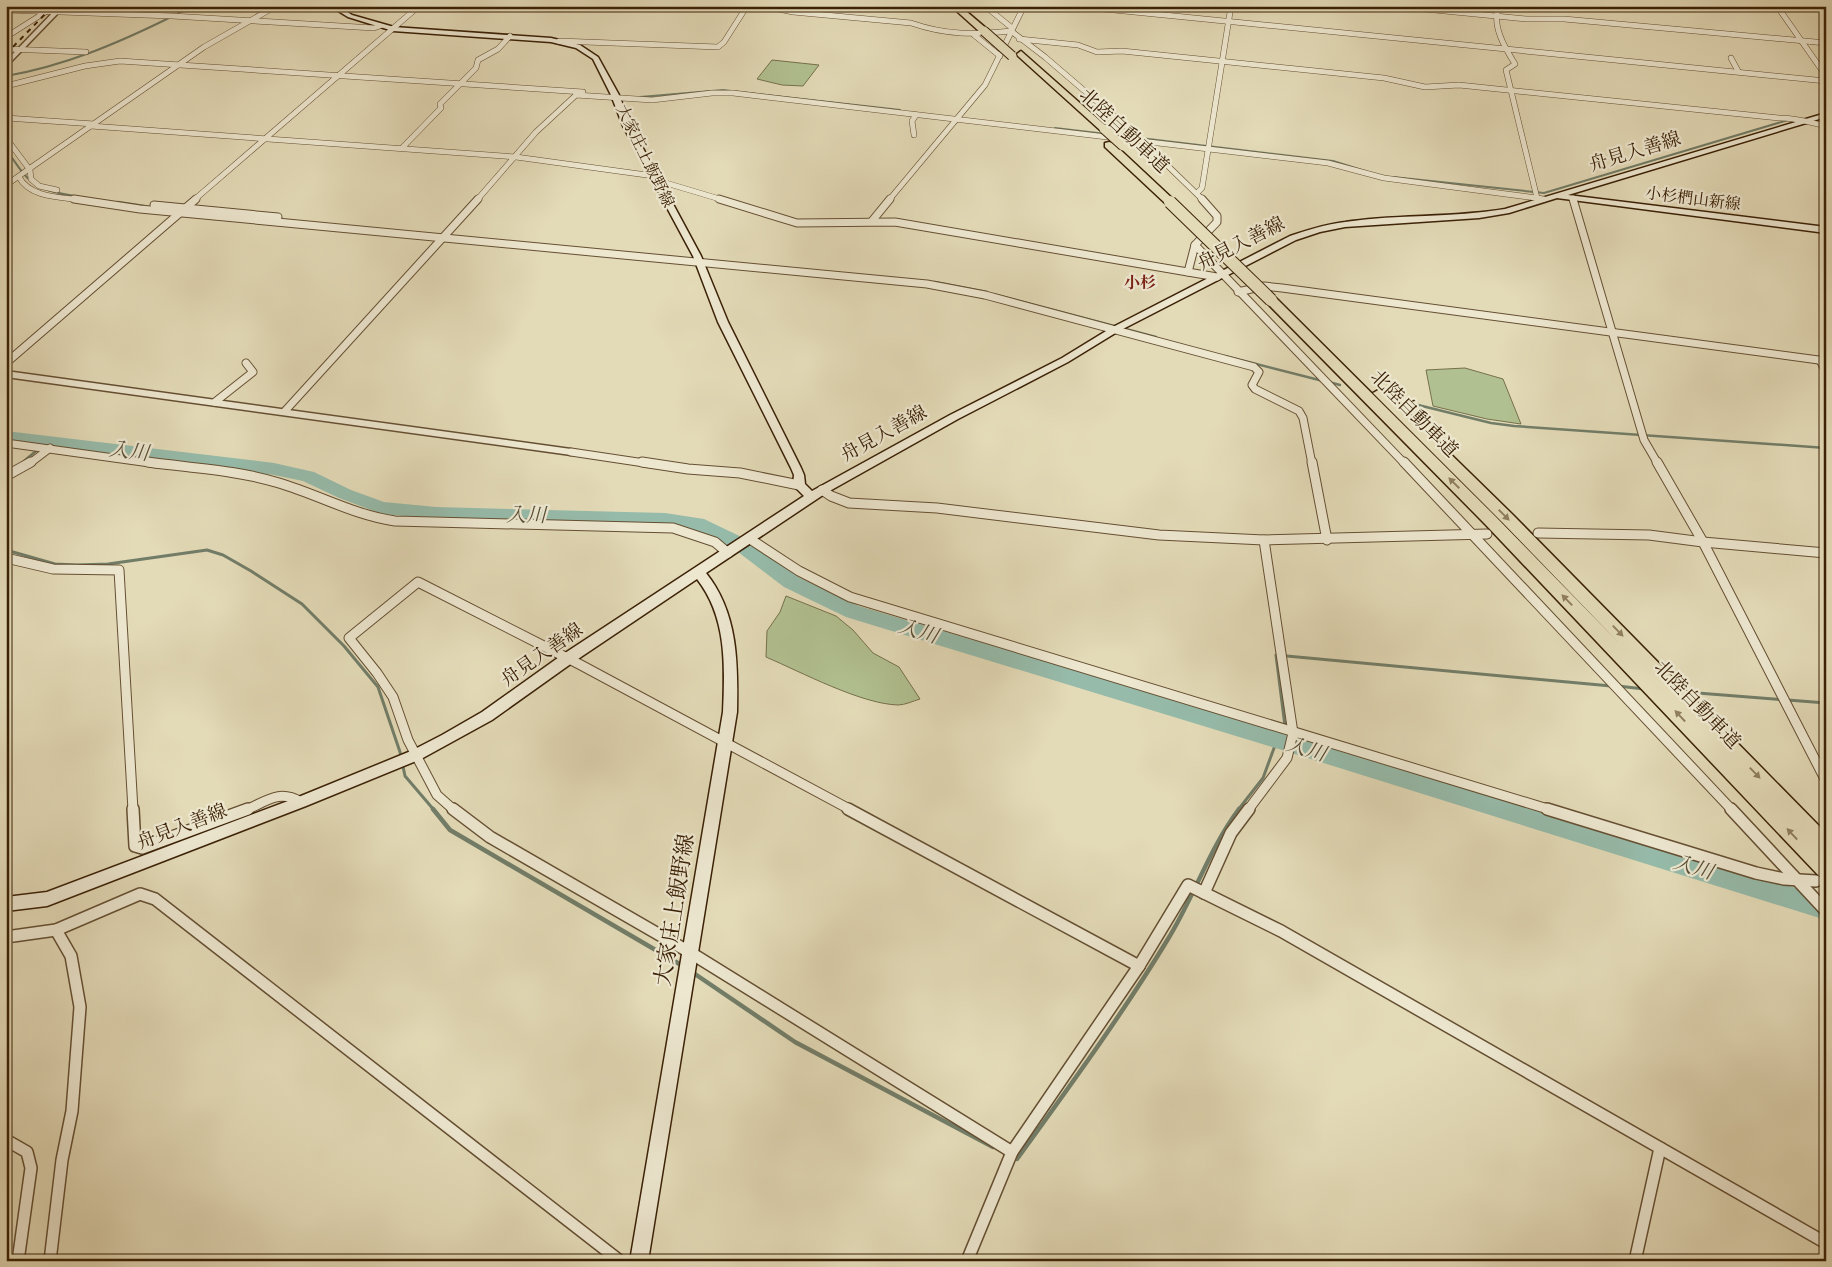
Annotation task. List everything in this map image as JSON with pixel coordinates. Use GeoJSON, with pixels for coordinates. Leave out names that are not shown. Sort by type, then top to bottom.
{"type":"FeatureCollection","features":[{"type":"Feature","properties":{"kind":"highway","name":"北陸自動車道"},"geometry":{"type":"LineString","coordinates":[[955,6],[988,30]]}},
{"type":"Feature","properties":{"kind":"highway","name":"北陸自動車道"},"geometry":{"type":"LineString","coordinates":[[966,6],[988,30],[1104,129],[1183,202],[1497,527],[1821,875]]}},
{"type":"Feature","properties":{"kind":"highway","name":"北陸自動車道"},"geometry":{"type":"LineString","coordinates":[[1016,55],[1109,145],[1276,298],[1508,519],[1826,846]]}},
{"type":"Feature","properties":{"kind":"main road","name":"大家庄上飯野線"},"geometry":{"type":"LineString","coordinates":[[333,6],[350,16],[393,29],[559,41],[578,46],[596,58],[615,96],[627,126],[699,260],[723,322],[796,468],[799,475],[799,486]]}},
{"type":"Feature","properties":{"kind":"main road","name":"舟見入善線"},"geometry":{"type":"LineString","coordinates":[[6,904],[47,900],[301,802],[416,755],[487,716],[567,659],[822,490],[954,417],[1065,360],[1114,330],[1293,238],[1320,228],[1372,221],[1481,215],[1506,211],[1826,115]]}},
{"type":"Feature","properties":{"kind":"main road","name":"小杉椚山新線"},"geometry":{"type":"LineString","coordinates":[[1557,196],[1826,230]]}},
{"type":"Feature","properties":{"kind":"main road"},"geometry":{"type":"LineString","coordinates":[[799,486],[812,497]]}},
{"type":"Feature","properties":{"kind":"main road","name":"大家庄上飯野線"},"geometry":{"type":"LineString","coordinates":[[639,1261],[730,712],[725,621],[713,590],[699,572]]}},
{"type":"Feature","properties":{"kind":"street"},"geometry":{"type":"LineString","coordinates":[[6,66],[62,6]]}},
{"type":"Feature","properties":{"kind":"street"},"geometry":{"type":"LineString","coordinates":[[6,185],[204,47],[248,20],[276,6]]}},
{"type":"Feature","properties":{"kind":"street"},"geometry":{"type":"LineString","coordinates":[[6,363],[419,6]]}},
{"type":"Feature","properties":{"kind":"street"},"geometry":{"type":"LineString","coordinates":[[742,6],[747,6]]}},
{"type":"Feature","properties":{"kind":"street"},"geometry":{"type":"LineString","coordinates":[[559,41],[718,47],[724,42],[747,6]]}},
{"type":"Feature","properties":{"kind":"street"},"geometry":{"type":"LineString","coordinates":[[764,6],[793,12],[911,23],[938,31],[974,34],[1012,29]]}},
{"type":"Feature","properties":{"kind":"street"},"geometry":{"type":"LineString","coordinates":[[986,6],[1012,29],[1019,39],[1044,55],[1141,141],[1197,193],[1217,216],[1217,222],[1195,245],[1188,272]]}},
{"type":"Feature","properties":{"kind":"street"},"geometry":{"type":"LineString","coordinates":[[872,221],[985,85],[1024,6]]}},
{"type":"Feature","properties":{"kind":"street"},"geometry":{"type":"LineString","coordinates":[[1074,6],[1126,9],[1826,81]]}},
{"type":"Feature","properties":{"kind":"street"},"geometry":{"type":"LineString","coordinates":[[1197,193],[1202,188],[1231,6]]}},
{"type":"Feature","properties":{"kind":"street"},"geometry":{"type":"LineString","coordinates":[[1394,6],[1495,16],[1564,19],[1826,43]]}},
{"type":"Feature","properties":{"kind":"street"},"geometry":{"type":"LineString","coordinates":[[1134,135],[1328,163],[1384,178],[1541,199],[1506,70],[1515,64],[1505,48],[1495,16],[1499,6]]}},
{"type":"Feature","properties":{"kind":"street"},"geometry":{"type":"LineString","coordinates":[[1777,6],[1826,76]]}},
{"type":"Feature","properties":{"kind":"street"},"geometry":{"type":"LineString","coordinates":[[6,10],[178,16],[374,28],[380,26]]}},
{"type":"Feature","properties":{"kind":"street"},"geometry":{"type":"LineString","coordinates":[[122,14],[127,10]]}},
{"type":"Feature","properties":{"kind":"street"},"geometry":{"type":"LineString","coordinates":[[6,37],[47,11]]}},
{"type":"Feature","properties":{"kind":"street"},"geometry":{"type":"LineString","coordinates":[[974,34],[1000,56]]}},
{"type":"Feature","properties":{"kind":"street"},"geometry":{"type":"LineString","coordinates":[[402,148],[441,108],[440,104],[476,68],[478,60],[498,48],[510,36]]}},
{"type":"Feature","properties":{"kind":"street"},"geometry":{"type":"LineString","coordinates":[[1019,39],[1078,45],[1097,52],[1122,51],[1384,78],[1425,87],[1459,85],[1779,118],[1800,118],[1804,121],[1826,126]]}},
{"type":"Feature","properties":{"kind":"street"},"geometry":{"type":"LineString","coordinates":[[6,49],[86,52]]}},
{"type":"Feature","properties":{"kind":"street"},"geometry":{"type":"LineString","coordinates":[[1731,58],[1738,71]]}},
{"type":"Feature","properties":{"kind":"street"},"geometry":{"type":"LineString","coordinates":[[6,86],[102,63],[120,61],[462,84],[652,100],[712,93],[733,93],[916,115],[960,117]]}},
{"type":"Feature","properties":{"kind":"street"},"geometry":{"type":"LineString","coordinates":[[615,96],[648,95],[707,88],[736,88],[1141,141],[1209,146]]}},
{"type":"Feature","properties":{"kind":"street"},"geometry":{"type":"LineString","coordinates":[[285,411],[444,238],[536,132],[578,93]]}},
{"type":"Feature","properties":{"kind":"street"},"geometry":{"type":"LineString","coordinates":[[914,135],[912,121],[916,115]]}},
{"type":"Feature","properties":{"kind":"street"},"geometry":{"type":"LineString","coordinates":[[6,118],[516,157],[655,178],[797,223],[872,221],[910,224],[1219,276]]}},
{"type":"Feature","properties":{"kind":"street"},"geometry":{"type":"LineString","coordinates":[[1814,118],[1826,121]]}},
{"type":"Feature","properties":{"kind":"street"},"geometry":{"type":"LineString","coordinates":[[6,138],[30,170],[31,179],[39,186],[48,189],[145,204],[308,220]]}},
{"type":"Feature","properties":{"kind":"street"},"geometry":{"type":"LineString","coordinates":[[19,177],[23,185],[40,194],[180,213],[699,260],[957,289],[1254,367],[1259,372],[1252,385],[1255,389],[1299,411],[1303,418],[1327,540]]}},
{"type":"Feature","properties":{"kind":"street"},"geometry":{"type":"LineString","coordinates":[[1573,199],[1644,440],[1703,542],[1826,781]]}},
{"type":"Feature","properties":{"kind":"street"},"geometry":{"type":"LineString","coordinates":[[1195,245],[1219,276],[1238,292],[1474,535],[1826,911]]}},
{"type":"Feature","properties":{"kind":"street"},"geometry":{"type":"LineString","coordinates":[[1238,292],[1264,286],[1282,288],[1823,361],[1826,372]]}},
{"type":"Feature","properties":{"kind":"street"},"geometry":{"type":"LineString","coordinates":[[215,402],[253,372],[246,364]]}},
{"type":"Feature","properties":{"kind":"street"},"geometry":{"type":"LineString","coordinates":[[6,374],[285,411],[688,469],[740,473],[799,486]]}},
{"type":"Feature","properties":{"kind":"street"},"geometry":{"type":"LineString","coordinates":[[6,443],[255,477],[280,484],[350,510],[395,521],[673,528],[715,542],[728,553]]}},
{"type":"Feature","properties":{"kind":"street"},"geometry":{"type":"LineString","coordinates":[[6,476],[25,467],[50,448]]}},
{"type":"Feature","properties":{"kind":"street"},"geometry":{"type":"LineString","coordinates":[[822,490],[831,496],[850,503],[937,508],[1159,535],[1264,540],[1327,540],[1487,534]]}},
{"type":"Feature","properties":{"kind":"street"},"geometry":{"type":"LineString","coordinates":[[1538,533],[1624,533],[1826,553]]}},
{"type":"Feature","properties":{"kind":"street"},"geometry":{"type":"LineString","coordinates":[[750,539],[778,560],[819,583],[850,597],[1756,873],[1784,879],[1821,875]]}},
{"type":"Feature","properties":{"kind":"street"},"geometry":{"type":"LineString","coordinates":[[1204,893],[1232,834],[1288,754],[1293,733],[1264,540]]}},
{"type":"Feature","properties":{"kind":"street"},"geometry":{"type":"LineString","coordinates":[[6,558],[58,570],[114,568],[119,570],[134,846],[142,848],[240,813],[278,796],[289,795],[301,802]]}},
{"type":"Feature","properties":{"kind":"street"},"geometry":{"type":"LineString","coordinates":[[1012,1152],[691,953],[490,837],[460,816],[437,795],[408,740],[393,697],[377,673],[349,638],[418,582],[726,743],[1139,966]]}},
{"type":"Feature","properties":{"kind":"street"},"geometry":{"type":"LineString","coordinates":[[967,1261],[1012,1152],[1139,966],[1188,886],[1281,930],[1826,1243]]}},
{"type":"Feature","properties":{"kind":"street"},"geometry":{"type":"LineString","coordinates":[[6,937],[56,930],[140,894],[155,899],[620,1261]]}},
{"type":"Feature","properties":{"kind":"street"},"geometry":{"type":"LineString","coordinates":[[50,1261],[62,1160],[72,1111],[80,1007],[71,956],[56,930]]}},
{"type":"Feature","properties":{"kind":"street"},"geometry":{"type":"LineString","coordinates":[[6,1140],[27,1152],[31,1168],[18,1261]]}},
{"type":"Feature","properties":{"kind":"street"},"geometry":{"type":"LineString","coordinates":[[1635,1261],[1660,1148]]}},
{"type":"Feature","properties":{"kind":"green space"},"geometry":{"type":"Polygon","coordinates":[[[772,60],[819,65],[803,86],[782,85],[757,79],[772,60]]]}},
{"type":"Feature","properties":{"kind":"green space"},"geometry":{"type":"Polygon","coordinates":[[[1465,368],[1503,379],[1521,424],[1487,419],[1433,406],[1426,370],[1465,368]]]}},
{"type":"Feature","properties":{"kind":"green space"},"geometry":{"type":"Polygon","coordinates":[[[786,596],[836,616],[853,630],[873,653],[899,667],[920,699],[898,705],[867,699],[831,686],[766,657],[767,631],[780,612],[786,596]]]}},
{"type":"Feature","properties":{"kind":"waterway"},"geometry":{"type":"LineString","coordinates":[[178,13],[194,6]]}},
{"type":"Feature","properties":{"kind":"waterway"},"geometry":{"type":"LineString","coordinates":[[1385,6],[1394,7]]}},
{"type":"Feature","properties":{"kind":"waterway"},"geometry":{"type":"LineString","coordinates":[[1805,6],[1826,8]]}},
{"type":"Feature","properties":{"kind":"waterway"},"geometry":{"type":"LineString","coordinates":[[6,76],[27,72],[89,53],[169,18]]}},
{"type":"Feature","properties":{"kind":"waterway"},"geometry":{"type":"LineString","coordinates":[[640,97],[723,90],[900,110]]}},
{"type":"Feature","properties":{"kind":"waterway"},"geometry":{"type":"LineString","coordinates":[[1393,177],[1544,193],[1788,120]]}},
{"type":"Feature","properties":{"kind":"waterway"},"geometry":{"type":"LineString","coordinates":[[1055,128],[1106,134]]}},
{"type":"Feature","properties":{"kind":"waterway"},"geometry":{"type":"LineString","coordinates":[[1115,135],[1333,161],[1365,171]]}},
{"type":"Feature","properties":{"kind":"waterway"},"geometry":{"type":"LineString","coordinates":[[6,149],[33,183],[50,191],[75,196]]}},
{"type":"Feature","properties":{"kind":"waterway"},"geometry":{"type":"LineString","coordinates":[[118,202],[144,206]]}},
{"type":"Feature","properties":{"kind":"waterway"},"geometry":{"type":"LineString","coordinates":[[935,282],[987,292]]}},
{"type":"Feature","properties":{"kind":"waterway"},"geometry":{"type":"LineString","coordinates":[[993,294],[1156,337]]}},
{"type":"Feature","properties":{"kind":"waterway"},"geometry":{"type":"LineString","coordinates":[[1225,356],[1323,381]]}},
{"type":"Feature","properties":{"kind":"waterway"},"geometry":{"type":"LineString","coordinates":[[1329,382],[1340,385]]}},
{"type":"Feature","properties":{"kind":"waterway"},"geometry":{"type":"LineString","coordinates":[[1406,402],[1491,423],[1514,426],[1826,448]]}},
{"type":"Feature","properties":{"kind":"waterway","name":"入川"},"geometry":{"type":"LineString","coordinates":[[6,437],[274,469],[308,476],[345,494],[382,508],[436,513],[665,519],[704,526],[745,547],[791,582],[853,612],[1282,741],[1826,909]]}},
{"type":"Feature","properties":{"kind":"waterway"},"geometry":{"type":"LineString","coordinates":[[24,461],[48,441]]}},
{"type":"Feature","properties":{"kind":"waterway"},"geometry":{"type":"LineString","coordinates":[[6,550],[55,564],[77,565],[108,564],[207,550],[223,555],[251,571],[302,604],[344,646],[378,687],[400,752],[405,776],[434,810]]}},
{"type":"Feature","properties":{"kind":"waterway"},"geometry":{"type":"LineString","coordinates":[[1282,741],[1285,726],[1276,655],[1611,686]]}},
{"type":"Feature","properties":{"kind":"waterway"},"geometry":{"type":"LineString","coordinates":[[1618,686],[1644,689]]}},
{"type":"Feature","properties":{"kind":"waterway"},"geometry":{"type":"LineString","coordinates":[[1685,692],[1826,703]]}},
{"type":"Feature","properties":{"kind":"waterway"},"geometry":{"type":"LineString","coordinates":[[1238,810],[1263,778],[1277,740]]}},
{"type":"Feature","properties":{"kind":"waterway"},"geometry":{"type":"LineString","coordinates":[[433,809],[450,830],[683,966]]}},
{"type":"Feature","properties":{"kind":"waterway"},"geometry":{"type":"LineString","coordinates":[[1012,1157],[1017,1159],[1132,995],[1177,923],[1219,840],[1239,809]]}},
{"type":"Feature","properties":{"kind":"waterway"},"geometry":{"type":"LineString","coordinates":[[692,972],[795,1042],[993,1147]]}},
{"type":"Feature","properties":{"kind":"railway"},"geometry":{"type":"LineString","coordinates":[[6,54],[53,6]]}},
{"type":"Feature","properties":{"kind":"district","name":"小杉"},"geometry":{"type":"Point","coordinates":[1140,283]}}]}
